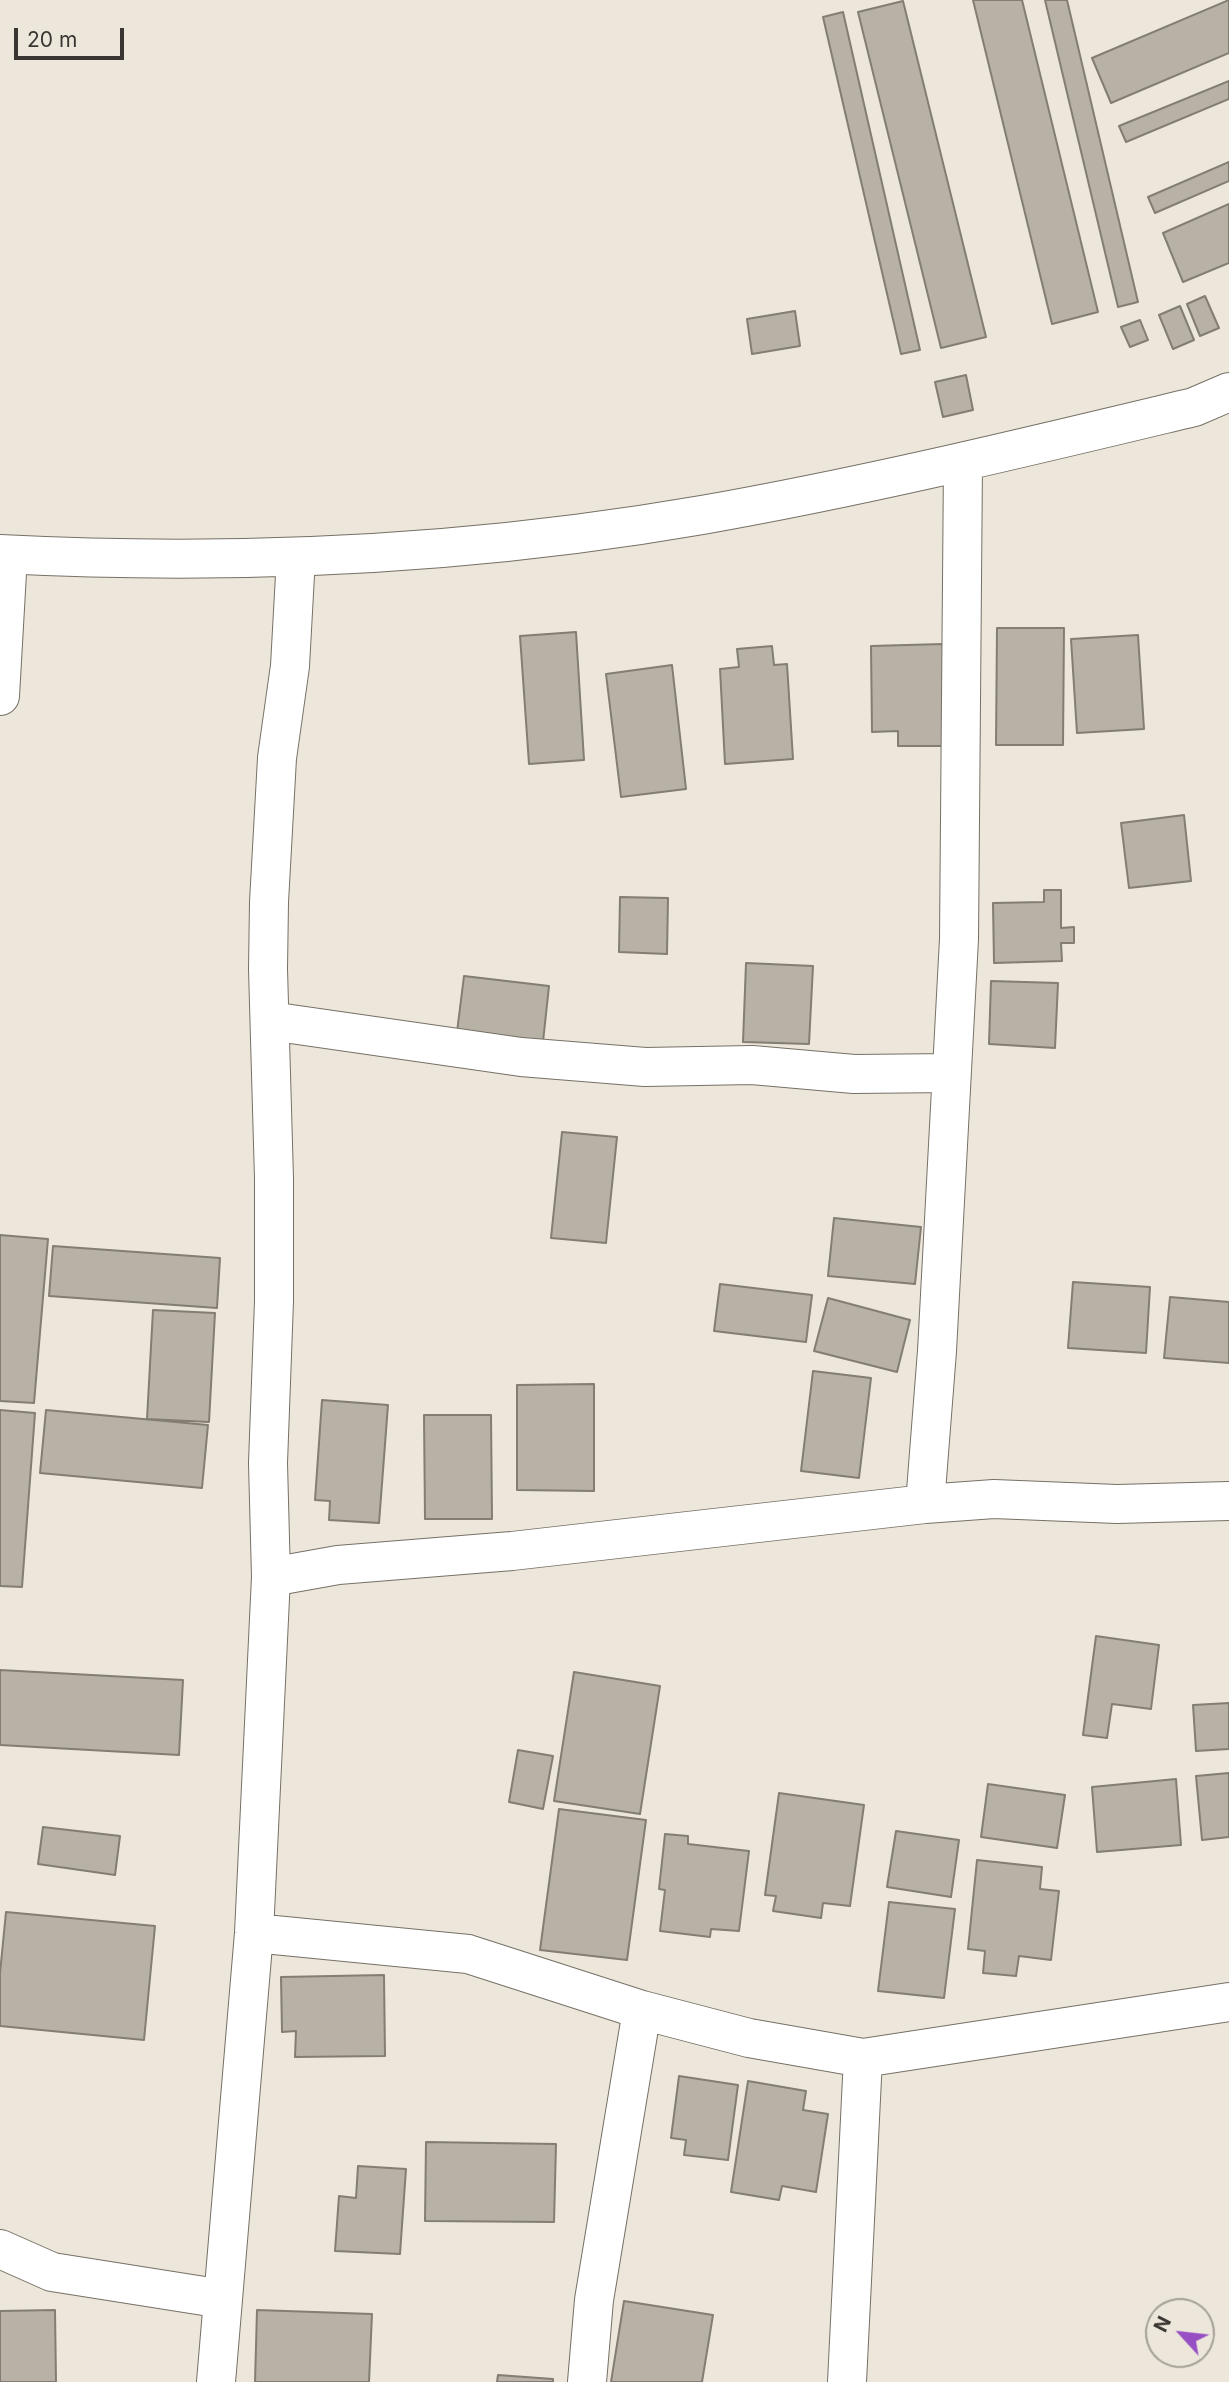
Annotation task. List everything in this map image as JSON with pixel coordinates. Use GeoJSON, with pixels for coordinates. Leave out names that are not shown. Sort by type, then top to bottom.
{"type":"FeatureCollection","features":[{"type":"Feature","properties":{"kind":"street"},"geometry":{"type":"LineString","coordinates":[[0,696],[4,555],[296,557],[488,543],[700,515],[963,462],[1194,407],[1229,392]]}},
{"type":"Feature","properties":{"kind":"street"},"geometry":{"type":"LineString","coordinates":[[925,1504],[937,1351],[959,939],[963,462]]}},
{"type":"Feature","properties":{"kind":"street"},"geometry":{"type":"LineString","coordinates":[[216,2382],[254,1933],[271,1577],[268,1463],[274,1179],[270,889],[277,758],[290,666],[296,557]]}},
{"type":"Feature","properties":{"kind":"street"},"geometry":{"type":"LineString","coordinates":[[270,1021],[521,1057],[645,1067],[752,1065],[854,1073],[951,1073]]}},
{"type":"Feature","properties":{"kind":"street"},"geometry":{"type":"LineString","coordinates":[[271,1577],[338,1565],[512,1551],[925,1504],[993,1499],[1117,1504],[1229,1501]]}},
{"type":"Feature","properties":{"kind":"street"},"geometry":{"type":"LineString","coordinates":[[254,1933],[468,1954],[642,2010],[749,2038],[863,2058],[1229,2002]]}},
{"type":"Feature","properties":{"kind":"street"},"geometry":{"type":"LineString","coordinates":[[587,2382],[594,2300],[642,2010]]}},
{"type":"Feature","properties":{"kind":"street"},"geometry":{"type":"LineString","coordinates":[[847,2382],[863,2058]]}},
{"type":"Feature","properties":{"kind":"street"},"geometry":{"type":"LineString","coordinates":[[0,2249],[52,2272],[223,2299]]}},
{"type":"Feature","properties":{"kind":"building"},"geometry":{"type":"Polygon","coordinates":[[[973,0],[1022,0],[1098,312],[1052,324],[973,0]]]}},
{"type":"Feature","properties":{"kind":"building"},"geometry":{"type":"Polygon","coordinates":[[[1045,0],[1067,0],[1138,302],[1118,307],[1045,0]]]}},
{"type":"Feature","properties":{"kind":"building"},"geometry":{"type":"Polygon","coordinates":[[[1229,0],[1229,53],[1111,103],[1092,58],[1229,0]]]}},
{"type":"Feature","properties":{"kind":"building"},"geometry":{"type":"Polygon","coordinates":[[[903,1],[986,337],[941,348],[858,12],[903,1]]]}},
{"type":"Feature","properties":{"kind":"building"},"geometry":{"type":"Polygon","coordinates":[[[843,12],[920,350],[901,354],[823,17],[843,12]]]}},
{"type":"Feature","properties":{"kind":"building"},"geometry":{"type":"Polygon","coordinates":[[[1229,81],[1229,99],[1126,142],[1119,126],[1229,81]]]}},
{"type":"Feature","properties":{"kind":"building"},"geometry":{"type":"Polygon","coordinates":[[[1229,162],[1229,181],[1155,213],[1148,197],[1229,162]]]}},
{"type":"Feature","properties":{"kind":"building"},"geometry":{"type":"Polygon","coordinates":[[[1229,204],[1229,263],[1183,282],[1163,233],[1229,204]]]}},
{"type":"Feature","properties":{"kind":"building"},"geometry":{"type":"Polygon","coordinates":[[[1205,296],[1219,328],[1200,336],[1187,304],[1205,296]]]}},
{"type":"Feature","properties":{"kind":"building"},"geometry":{"type":"Polygon","coordinates":[[[1180,306],[1194,340],[1173,349],[1159,315],[1180,306]]]}},
{"type":"Feature","properties":{"kind":"building"},"geometry":{"type":"Polygon","coordinates":[[[795,311],[800,346],[752,354],[747,319],[795,311]]]}},
{"type":"Feature","properties":{"kind":"building"},"geometry":{"type":"Polygon","coordinates":[[[1140,320],[1148,340],[1130,347],[1121,327],[1140,320]]]}},
{"type":"Feature","properties":{"kind":"building"},"geometry":{"type":"Polygon","coordinates":[[[966,375],[973,410],[943,417],[935,382],[966,375]]]}},
{"type":"Feature","properties":{"kind":"building"},"geometry":{"type":"Polygon","coordinates":[[[997,628],[1064,628],[1063,745],[996,745],[997,628]]]}},
{"type":"Feature","properties":{"kind":"building"},"geometry":{"type":"Polygon","coordinates":[[[576,632],[584,760],[529,764],[520,636],[576,632]]]}},
{"type":"Feature","properties":{"kind":"building"},"geometry":{"type":"Polygon","coordinates":[[[1138,635],[1144,729],[1077,733],[1071,639],[1138,635]]]}},
{"type":"Feature","properties":{"kind":"building"},"geometry":{"type":"Polygon","coordinates":[[[943,644],[944,746],[898,746],[898,731],[872,732],[871,646],[943,644]]]}},
{"type":"Feature","properties":{"kind":"building"},"geometry":{"type":"Polygon","coordinates":[[[772,646],[774,665],[787,664],[793,759],[725,764],[720,669],[739,667],[737,649],[772,646]]]}},
{"type":"Feature","properties":{"kind":"building"},"geometry":{"type":"Polygon","coordinates":[[[672,665],[686,789],[621,797],[606,674],[672,665]]]}},
{"type":"Feature","properties":{"kind":"building"},"geometry":{"type":"Polygon","coordinates":[[[1184,815],[1191,881],[1129,888],[1121,823],[1184,815]]]}},
{"type":"Feature","properties":{"kind":"building"},"geometry":{"type":"Polygon","coordinates":[[[1044,890],[1061,890],[1061,928],[1074,927],[1074,943],[1061,943],[1062,961],[994,963],[993,903],[1044,902],[1044,890]]]}},
{"type":"Feature","properties":{"kind":"building"},"geometry":{"type":"Polygon","coordinates":[[[620,897],[668,898],[667,954],[619,952],[620,897]]]}},
{"type":"Feature","properties":{"kind":"building"},"geometry":{"type":"Polygon","coordinates":[[[746,963],[813,966],[809,1044],[743,1042],[746,963]]]}},
{"type":"Feature","properties":{"kind":"building"},"geometry":{"type":"Polygon","coordinates":[[[464,976],[549,986],[543,1042],[457,1032],[464,976]]]}},
{"type":"Feature","properties":{"kind":"building"},"geometry":{"type":"Polygon","coordinates":[[[991,981],[1058,983],[1055,1048],[989,1044],[991,981]]]}},
{"type":"Feature","properties":{"kind":"building"},"geometry":{"type":"Polygon","coordinates":[[[562,1132],[617,1137],[606,1243],[551,1238],[562,1132]]]}},
{"type":"Feature","properties":{"kind":"building"},"geometry":{"type":"Polygon","coordinates":[[[834,1218],[921,1227],[915,1284],[828,1276],[834,1218]]]}},
{"type":"Feature","properties":{"kind":"building"},"geometry":{"type":"Polygon","coordinates":[[[0,1235],[48,1239],[34,1403],[0,1401],[0,1235]]]}},
{"type":"Feature","properties":{"kind":"building"},"geometry":{"type":"Polygon","coordinates":[[[53,1246],[220,1258],[217,1308],[49,1296],[53,1246]]]}},
{"type":"Feature","properties":{"kind":"building"},"geometry":{"type":"Polygon","coordinates":[[[1073,1282],[1150,1287],[1146,1353],[1068,1348],[1073,1282]]]}},
{"type":"Feature","properties":{"kind":"building"},"geometry":{"type":"Polygon","coordinates":[[[720,1284],[812,1295],[806,1342],[714,1331],[720,1284]]]}},
{"type":"Feature","properties":{"kind":"building"},"geometry":{"type":"Polygon","coordinates":[[[1170,1297],[1229,1302],[1229,1363],[1164,1358],[1170,1297]]]}},
{"type":"Feature","properties":{"kind":"building"},"geometry":{"type":"Polygon","coordinates":[[[828,1298],[910,1320],[897,1372],[814,1351],[828,1298]]]}},
{"type":"Feature","properties":{"kind":"building"},"geometry":{"type":"Polygon","coordinates":[[[153,1310],[215,1313],[209,1422],[147,1419],[153,1310]]]}},
{"type":"Feature","properties":{"kind":"building"},"geometry":{"type":"Polygon","coordinates":[[[813,1371],[871,1378],[859,1478],[801,1471],[813,1371]]]}},
{"type":"Feature","properties":{"kind":"building"},"geometry":{"type":"Polygon","coordinates":[[[594,1384],[594,1491],[517,1490],[517,1385],[594,1384]]]}},
{"type":"Feature","properties":{"kind":"building"},"geometry":{"type":"Polygon","coordinates":[[[322,1400],[388,1405],[379,1523],[329,1520],[330,1501],[315,1500],[322,1400]]]}},
{"type":"Feature","properties":{"kind":"building"},"geometry":{"type":"Polygon","coordinates":[[[0,1410],[35,1413],[22,1587],[0,1586],[0,1410]]]}},
{"type":"Feature","properties":{"kind":"building"},"geometry":{"type":"Polygon","coordinates":[[[46,1410],[208,1425],[202,1488],[40,1473],[46,1410]]]}},
{"type":"Feature","properties":{"kind":"building"},"geometry":{"type":"Polygon","coordinates":[[[424,1415],[491,1415],[492,1519],[425,1519],[424,1415]]]}},
{"type":"Feature","properties":{"kind":"building"},"geometry":{"type":"Polygon","coordinates":[[[1096,1636],[1159,1645],[1151,1709],[1112,1704],[1107,1738],[1083,1735],[1096,1636]]]}},
{"type":"Feature","properties":{"kind":"building"},"geometry":{"type":"Polygon","coordinates":[[[0,1670],[183,1680],[179,1755],[0,1745],[0,1670]]]}},
{"type":"Feature","properties":{"kind":"building"},"geometry":{"type":"Polygon","coordinates":[[[574,1672],[660,1686],[640,1814],[554,1801],[574,1672]]]}},
{"type":"Feature","properties":{"kind":"building"},"geometry":{"type":"Polygon","coordinates":[[[1229,1703],[1229,1749],[1196,1751],[1193,1705],[1229,1703]]]}},
{"type":"Feature","properties":{"kind":"building"},"geometry":{"type":"Polygon","coordinates":[[[518,1750],[553,1756],[543,1809],[509,1802],[518,1750]]]}},
{"type":"Feature","properties":{"kind":"building"},"geometry":{"type":"Polygon","coordinates":[[[1229,1773],[1229,1837],[1202,1840],[1196,1776],[1229,1773]]]}},
{"type":"Feature","properties":{"kind":"building"},"geometry":{"type":"Polygon","coordinates":[[[1176,1779],[1181,1845],[1097,1852],[1092,1787],[1176,1779]]]}},
{"type":"Feature","properties":{"kind":"building"},"geometry":{"type":"Polygon","coordinates":[[[988,1784],[1065,1795],[1057,1848],[981,1837],[988,1784]]]}},
{"type":"Feature","properties":{"kind":"building"},"geometry":{"type":"Polygon","coordinates":[[[779,1793],[864,1805],[850,1906],[823,1903],[821,1918],[773,1911],[776,1896],[765,1895],[779,1793]]]}},
{"type":"Feature","properties":{"kind":"building"},"geometry":{"type":"Polygon","coordinates":[[[559,1809],[646,1820],[627,1960],[540,1950],[559,1809]]]}},
{"type":"Feature","properties":{"kind":"building"},"geometry":{"type":"Polygon","coordinates":[[[43,1827],[120,1836],[115,1875],[38,1864],[43,1827]]]}},
{"type":"Feature","properties":{"kind":"building"},"geometry":{"type":"Polygon","coordinates":[[[896,1831],[959,1840],[951,1897],[887,1887],[896,1831]]]}},
{"type":"Feature","properties":{"kind":"building"},"geometry":{"type":"Polygon","coordinates":[[[665,1834],[688,1836],[688,1844],[749,1851],[739,1931],[711,1929],[710,1937],[660,1931],[665,1890],[659,1889],[665,1834]]]}},
{"type":"Feature","properties":{"kind":"building"},"geometry":{"type":"Polygon","coordinates":[[[977,1860],[1042,1867],[1040,1889],[1059,1891],[1051,1960],[1019,1956],[1016,1976],[983,1973],[985,1951],[968,1949],[977,1860]]]}},
{"type":"Feature","properties":{"kind":"building"},"geometry":{"type":"Polygon","coordinates":[[[889,1902],[955,1909],[944,1998],[878,1991],[889,1902]]]}},
{"type":"Feature","properties":{"kind":"building"},"geometry":{"type":"Polygon","coordinates":[[[6,1912],[155,1926],[144,2040],[0,2026],[0,1973],[6,1912]]]}},
{"type":"Feature","properties":{"kind":"building"},"geometry":{"type":"Polygon","coordinates":[[[384,1975],[385,2056],[295,2057],[296,2031],[282,2032],[281,1977],[384,1975]]]}},
{"type":"Feature","properties":{"kind":"building"},"geometry":{"type":"Polygon","coordinates":[[[679,2076],[738,2085],[728,2160],[684,2155],[686,2140],[671,2138],[679,2076]]]}},
{"type":"Feature","properties":{"kind":"building"},"geometry":{"type":"Polygon","coordinates":[[[748,2081],[806,2091],[803,2110],[828,2114],[816,2192],[782,2186],[779,2200],[731,2192],[748,2081]]]}},
{"type":"Feature","properties":{"kind":"building"},"geometry":{"type":"Polygon","coordinates":[[[426,2142],[556,2144],[554,2222],[425,2221],[426,2142]]]}},
{"type":"Feature","properties":{"kind":"building"},"geometry":{"type":"Polygon","coordinates":[[[358,2166],[406,2169],[400,2254],[335,2251],[339,2196],[356,2198],[358,2166]]]}},
{"type":"Feature","properties":{"kind":"building"},"geometry":{"type":"Polygon","coordinates":[[[624,2301],[713,2315],[702,2382],[611,2382],[624,2301]]]}},
{"type":"Feature","properties":{"kind":"building"},"geometry":{"type":"Polygon","coordinates":[[[55,2310],[56,2382],[0,2382],[0,2311],[55,2310]]]}},
{"type":"Feature","properties":{"kind":"building"},"geometry":{"type":"Polygon","coordinates":[[[257,2310],[372,2314],[369,2382],[255,2382],[257,2310]]]}},
{"type":"Feature","properties":{"kind":"building"},"geometry":{"type":"Polygon","coordinates":[[[498,2375],[553,2379],[553,2382],[497,2382],[498,2375]]]}}]}
